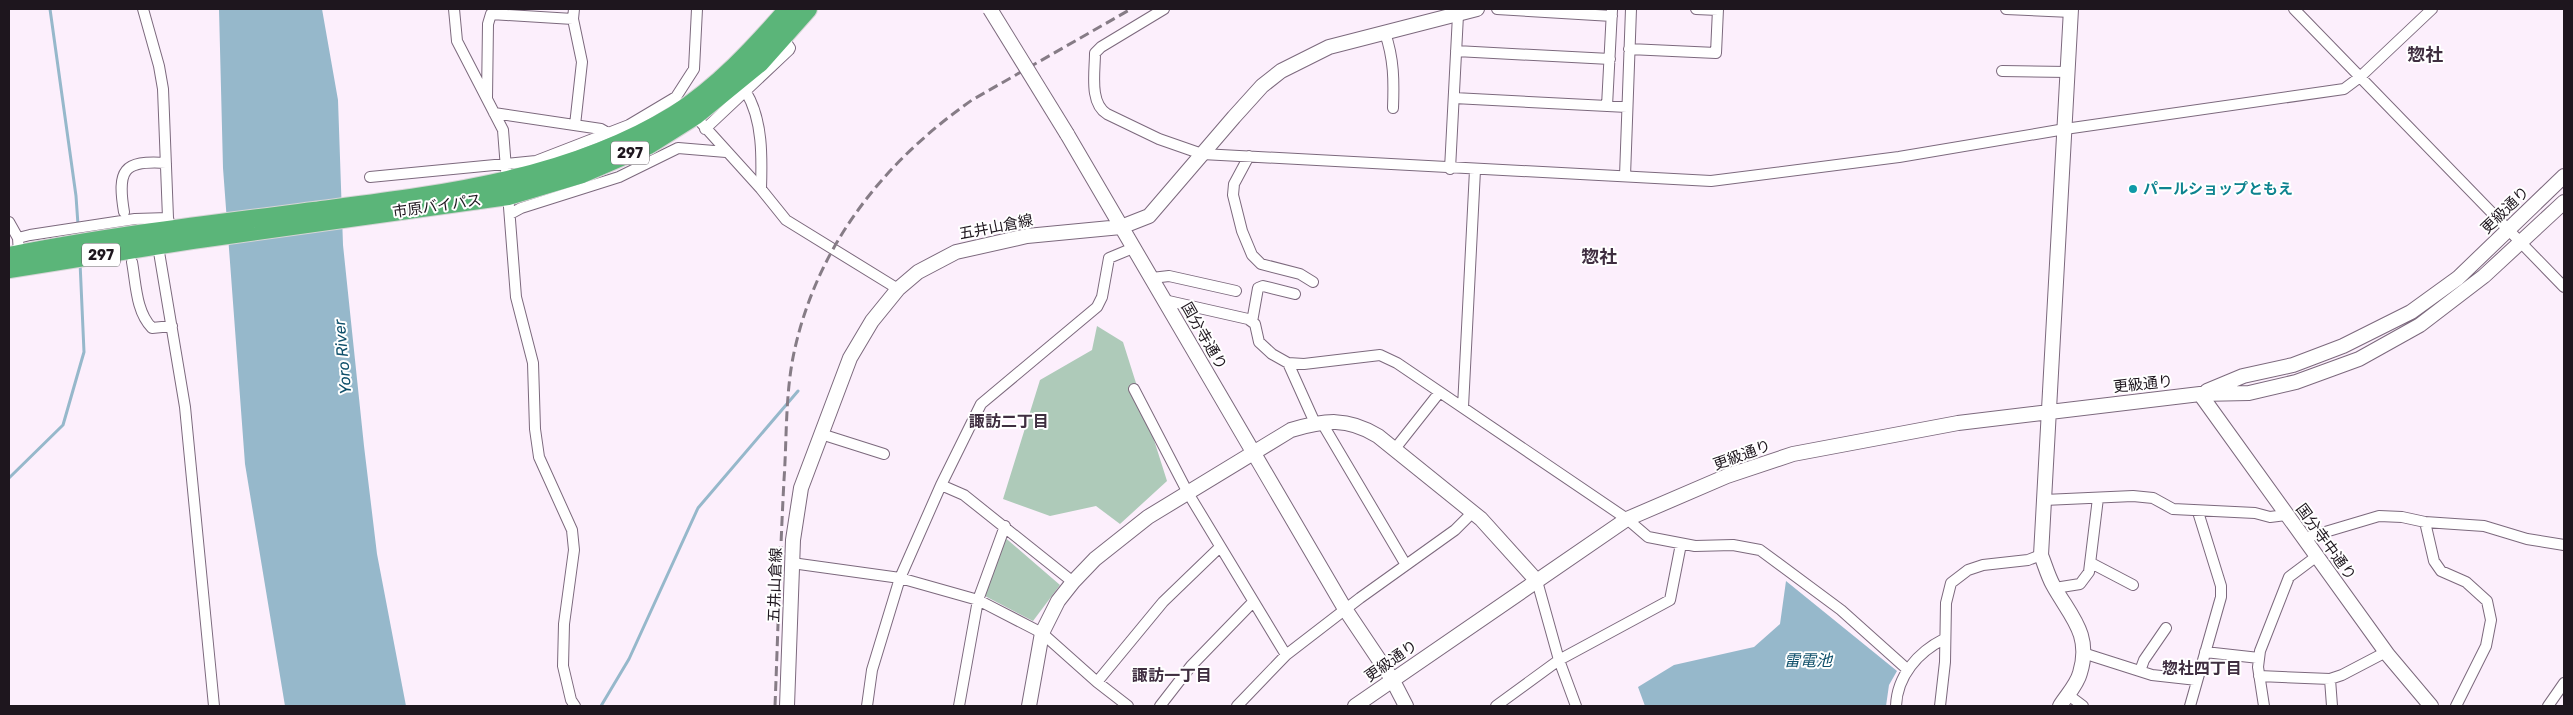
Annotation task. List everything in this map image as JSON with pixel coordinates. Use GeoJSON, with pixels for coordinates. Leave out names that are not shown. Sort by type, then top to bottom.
{"type":"FeatureCollection","features":[{"type":"Feature","properties":{"kind":"highway","name":"市原バイパス"},"geometry":{"type":"LineString","coordinates":[[9,269],[158,246],[192,233],[408,205],[508,180],[608,148],[675,114],[732,68],[788,9]]}},
{"type":"Feature","properties":{"kind":"highway","name":"市原バイパス"},"geometry":{"type":"LineString","coordinates":[[508,180],[582,174],[700,123],[731,88],[784,39],[808,9]]}},
{"type":"Feature","properties":{"kind":"highway","name":"市原バイパス"},"geometry":{"type":"LineString","coordinates":[[15,249],[170,224],[192,233]]}},
{"type":"Feature","properties":{"kind":"street"},"geometry":{"type":"LineString","coordinates":[[143,9],[159,66],[170,224]]}},
{"type":"Feature","properties":{"kind":"street"},"geometry":{"type":"LineString","coordinates":[[454,9],[457,41],[503,130],[516,297],[533,363],[535,429],[539,457],[572,530],[574,550],[564,624],[563,666],[566,683],[575,706]]}},
{"type":"Feature","properties":{"kind":"street"},"geometry":{"type":"LineString","coordinates":[[370,177],[508,180],[536,161],[628,125],[676,98],[694,69],[697,9]]}},
{"type":"Feature","properties":{"kind":"street","name":"国分寺通り"},"geometry":{"type":"LineString","coordinates":[[990,9],[1067,134],[1345,609],[1392,679],[1406,706]]}},
{"type":"Feature","properties":{"kind":"street"},"geometry":{"type":"LineString","coordinates":[[1164,9],[1101,47],[1095,53],[1096,98],[1100,110],[1107,114],[1159,139],[1202,154],[1450,169],[1711,181],[1899,157],[2065,129],[2344,89],[2360,77],[2432,9]]}},
{"type":"Feature","properties":{"kind":"street"},"geometry":{"type":"LineString","coordinates":[[1497,9],[1612,12],[1607,106]]}},
{"type":"Feature","properties":{"kind":"street"},"geometry":{"type":"LineString","coordinates":[[1625,176],[1631,9]]}},
{"type":"Feature","properties":{"kind":"street"},"geometry":{"type":"LineString","coordinates":[[1629,49],[1716,53],[1718,9],[1696,9]]}},
{"type":"Feature","properties":{"kind":"street"},"geometry":{"type":"LineString","coordinates":[[2006,9],[2071,10],[2042,555],[2055,588],[2078,623],[2083,639],[2083,653],[2080,675],[2060,706]]}},
{"type":"Feature","properties":{"kind":"street"},"geometry":{"type":"LineString","coordinates":[[2294,9],[2564,287]]}},
{"type":"Feature","properties":{"kind":"street"},"geometry":{"type":"LineString","coordinates":[[1450,169],[1456,51],[1467,11]]}},
{"type":"Feature","properties":{"kind":"street","name":"五井山倉線"},"geometry":{"type":"LineString","coordinates":[[787,706],[792,563],[797,504],[850,358],[883,304],[898,288],[937,261],[972,247],[1027,236],[1121,227],[1149,216],[1262,86],[1281,71],[1329,47],[1467,11]]}},
{"type":"Feature","properties":{"kind":"street"},"geometry":{"type":"LineString","coordinates":[[487,101],[488,24],[491,14],[574,14],[582,62],[575,125]]}},
{"type":"Feature","properties":{"kind":"street"},"geometry":{"type":"LineString","coordinates":[[1385,33],[1392,52],[1395,74],[1393,108]]}},
{"type":"Feature","properties":{"kind":"street"},"geometry":{"type":"LineString","coordinates":[[784,39],[790,48],[789,50],[746,92],[700,123],[761,189],[786,220],[898,288]]}},
{"type":"Feature","properties":{"kind":"street"},"geometry":{"type":"LineString","coordinates":[[1456,51],[1610,59]]}},
{"type":"Feature","properties":{"kind":"street"},"geometry":{"type":"LineString","coordinates":[[2002,71],[2068,72]]}},
{"type":"Feature","properties":{"kind":"street"},"geometry":{"type":"LineString","coordinates":[[746,92],[754,104],[761,148],[761,189]]}},
{"type":"Feature","properties":{"kind":"street"},"geometry":{"type":"LineString","coordinates":[[1454,98],[1627,107]]}},
{"type":"Feature","properties":{"kind":"street"},"geometry":{"type":"LineString","coordinates":[[494,113],[575,125],[608,133]]}},
{"type":"Feature","properties":{"kind":"street"},"geometry":{"type":"LineString","coordinates":[[510,214],[521,208],[619,177],[678,148],[726,152]]}},
{"type":"Feature","properties":{"kind":"street"},"geometry":{"type":"LineString","coordinates":[[1249,156],[1234,184],[1232,195],[1242,230],[1252,255],[1261,264],[1300,274],[1313,282]]}},
{"type":"Feature","properties":{"kind":"street"},"geometry":{"type":"LineString","coordinates":[[124,212],[122,180],[129,167],[146,162],[166,163]]}},
{"type":"Feature","properties":{"kind":"street"},"geometry":{"type":"LineString","coordinates":[[1463,406],[1475,170]]}},
{"type":"Feature","properties":{"kind":"street","name":"更級通り"},"geometry":{"type":"LineString","coordinates":[[2200,394],[2243,376],[2293,365],[2343,346],[2411,312],[2458,278],[2564,176]]}},
{"type":"Feature","properties":{"kind":"street","name":"更級通り"},"geometry":{"type":"LineString","coordinates":[[1355,706],[1627,519],[1727,476],[1793,454],[1958,423],[2051,410],[2200,394],[2249,392],[2296,382],[2359,359],[2420,325],[2521,243],[2564,202]]}},
{"type":"Feature","properties":{"kind":"street"},"geometry":{"type":"LineString","coordinates":[[9,222],[15,249]]}},
{"type":"Feature","properties":{"kind":"street"},"geometry":{"type":"LineString","coordinates":[[158,246],[185,407],[214,706]]}},
{"type":"Feature","properties":{"kind":"street"},"geometry":{"type":"LineString","coordinates":[[867,706],[872,670],[900,578],[941,485],[981,404],[1097,307],[1102,297],[1109,258],[1133,248]]}},
{"type":"Feature","properties":{"kind":"street"},"geometry":{"type":"LineString","coordinates":[[132,262],[140,310],[145,321],[152,328],[172,326]]}},
{"type":"Feature","properties":{"kind":"street"},"geometry":{"type":"LineString","coordinates":[[1152,278],[1169,276],[1236,291]]}},
{"type":"Feature","properties":{"kind":"street"},"geometry":{"type":"LineString","coordinates":[[1295,294],[1263,286],[1258,288],[1252,322],[1259,342],[1272,354],[1288,363],[1304,364],[1380,355],[1397,363],[1627,519],[1648,537],[1694,546],[1733,545],[1760,550],[1782,564],[1841,610],[1908,670]]}},
{"type":"Feature","properties":{"kind":"street"},"geometry":{"type":"LineString","coordinates":[[1164,300],[1252,322]]}},
{"type":"Feature","properties":{"kind":"street"},"geometry":{"type":"LineString","coordinates":[[1288,363],[1318,423],[1406,565]]}},
{"type":"Feature","properties":{"kind":"street"},"geometry":{"type":"LineString","coordinates":[[1134,389],[1188,493],[1286,655]]}},
{"type":"Feature","properties":{"kind":"street"},"geometry":{"type":"LineString","coordinates":[[1394,450],[1439,393]]}},
{"type":"Feature","properties":{"kind":"street","name":"国分寺中通り"},"geometry":{"type":"LineString","coordinates":[[2200,394],[2386,652],[2431,706]]}},
{"type":"Feature","properties":{"kind":"street"},"geometry":{"type":"LineString","coordinates":[[1029,706],[1042,632],[1058,601],[1073,582],[1115,543],[1148,517],[1291,430],[1318,423],[1360,425],[1473,512],[1537,581],[1560,660],[1576,706]]}},
{"type":"Feature","properties":{"kind":"street"},"geometry":{"type":"LineString","coordinates":[[821,434],[884,454]]}},
{"type":"Feature","properties":{"kind":"street"},"geometry":{"type":"LineString","coordinates":[[941,485],[964,495],[1073,582]]}},
{"type":"Feature","properties":{"kind":"street"},"geometry":{"type":"LineString","coordinates":[[2044,500],[2132,496],[2153,498],[2173,509],[2198,512],[2255,513],[2270,517],[2286,515]]}},
{"type":"Feature","properties":{"kind":"street"},"geometry":{"type":"LineString","coordinates":[[2055,588],[2080,584],[2089,572],[2098,498]]}},
{"type":"Feature","properties":{"kind":"street"},"geometry":{"type":"LineString","coordinates":[[1237,706],[1286,655],[1345,609],[1455,530],[1473,512]]}},
{"type":"Feature","properties":{"kind":"street"},"geometry":{"type":"LineString","coordinates":[[2190,706],[2221,597],[2221,586],[2198,512]]}},
{"type":"Feature","properties":{"kind":"street"},"geometry":{"type":"LineString","coordinates":[[2305,538],[2379,516],[2402,517],[2425,522],[2484,526],[2527,539],[2564,545]]}},
{"type":"Feature","properties":{"kind":"street"},"geometry":{"type":"LineString","coordinates":[[2425,522],[2434,561],[2441,571],[2466,582],[2487,601],[2491,620],[2486,646],[2456,706]]}},
{"type":"Feature","properties":{"kind":"street"},"geometry":{"type":"LineString","coordinates":[[959,706],[978,600],[1005,526]]}},
{"type":"Feature","properties":{"kind":"street"},"geometry":{"type":"LineString","coordinates":[[1496,706],[1560,660],[1670,600],[1681,544]]}},
{"type":"Feature","properties":{"kind":"street"},"geometry":{"type":"LineString","coordinates":[[1097,682],[1163,602],[1220,547]]}},
{"type":"Feature","properties":{"kind":"street"},"geometry":{"type":"LineString","coordinates":[[1940,706],[1945,662],[1944,639],[1948,590],[1956,578],[1982,564],[2028,560],[2042,555]]}},
{"type":"Feature","properties":{"kind":"street"},"geometry":{"type":"LineString","coordinates":[[2264,706],[2259,676],[2259,658],[2289,577],[2317,556]]}},
{"type":"Feature","properties":{"kind":"street"},"geometry":{"type":"LineString","coordinates":[[792,563],[900,578],[978,600],[1042,632],[1097,682],[1128,706]]}},
{"type":"Feature","properties":{"kind":"street"},"geometry":{"type":"LineString","coordinates":[[2091,563],[2133,585]]}},
{"type":"Feature","properties":{"kind":"street"},"geometry":{"type":"LineString","coordinates":[[1160,706],[1190,666],[1254,602]]}},
{"type":"Feature","properties":{"kind":"street"},"geometry":{"type":"LineString","coordinates":[[2140,671],[2144,660],[2166,628]]}},
{"type":"Feature","properties":{"kind":"street"},"geometry":{"type":"LineString","coordinates":[[1896,706],[1897,689],[1908,670],[1930,649],[1944,639]]}},
{"type":"Feature","properties":{"kind":"street"},"geometry":{"type":"LineString","coordinates":[[2205,652],[2259,658]]}},
{"type":"Feature","properties":{"kind":"street"},"geometry":{"type":"LineString","coordinates":[[2259,676],[2330,679],[2342,675],[2386,652]]}},
{"type":"Feature","properties":{"kind":"street"},"geometry":{"type":"LineString","coordinates":[[2083,653],[2140,671],[2170,678],[2197,680]]}},
{"type":"Feature","properties":{"kind":"street"},"geometry":{"type":"LineString","coordinates":[[2330,679],[2332,706]]}},
{"type":"Feature","properties":{"kind":"street"},"geometry":{"type":"LineString","coordinates":[[2548,706],[2564,683]]}},
{"type":"Feature","properties":{"kind":"street"},"geometry":{"type":"LineString","coordinates":[[2068,694],[2082,706]]}},
{"type":"Feature","properties":{"kind":"green space"},"geometry":{"type":"Polygon","coordinates":[[[1097,326],[1123,342],[1167,481],[1120,524],[1096,506],[1050,516],[1003,499],[1040,380],[1092,350],[1097,326]]]}},
{"type":"Feature","properties":{"kind":"green space"},"geometry":{"type":"Polygon","coordinates":[[[1002,535],[1060,585],[1033,621],[983,595],[1002,535]]]}},
{"type":"Feature","properties":{"kind":"water","name":"Yoro River"},"geometry":{"type":"Polygon","coordinates":[[[219,9],[322,9],[338,100],[343,245],[377,554],[406,706],[285,706],[245,464],[223,168],[219,9]]]}},
{"type":"Feature","properties":{"kind":"water","name":"雷電池"},"geometry":{"type":"Polygon","coordinates":[[[1786,581],[1897,671],[1889,685],[1886,706],[1645,706],[1638,687],[1674,665],[1754,647],[1780,624],[1786,581]]]}},
{"type":"Feature","properties":{"kind":"waterway"},"geometry":{"type":"LineString","coordinates":[[50,9],[76,196],[79,239]]}},
{"type":"Feature","properties":{"kind":"waterway"},"geometry":{"type":"LineString","coordinates":[[9,478],[63,425],[84,352],[80,262]]}},
{"type":"Feature","properties":{"kind":"waterway"},"geometry":{"type":"LineString","coordinates":[[601,706],[629,659],[698,508],[798,391]]}},
{"type":"Feature","properties":{"kind":"railway"},"geometry":{"type":"LineString","coordinates":[[775,706],[789,381],[795,348],[806,310],[821,274],[839,239],[860,208],[884,178],[940,124],[972,100],[1131,9]]}},
{"type":"Feature","properties":{"kind":"place","name":"パールショップともえ"},"geometry":{"type":"Point","coordinates":[2133,189]}},
{"type":"Feature","properties":{"kind":"district","name":"惣社"},"geometry":{"type":"Point","coordinates":[2425,55]}},
{"type":"Feature","properties":{"kind":"district","name":"惣社"},"geometry":{"type":"Point","coordinates":[1599,257]}},
{"type":"Feature","properties":{"kind":"district","name":"諏訪二丁目"},"geometry":{"type":"Point","coordinates":[1009,421]}},
{"type":"Feature","properties":{"kind":"district","name":"惣社四丁目"},"geometry":{"type":"Point","coordinates":[2202,668]}},
{"type":"Feature","properties":{"kind":"district","name":"諏訪一丁目"},"geometry":{"type":"Point","coordinates":[1172,675]}}]}
